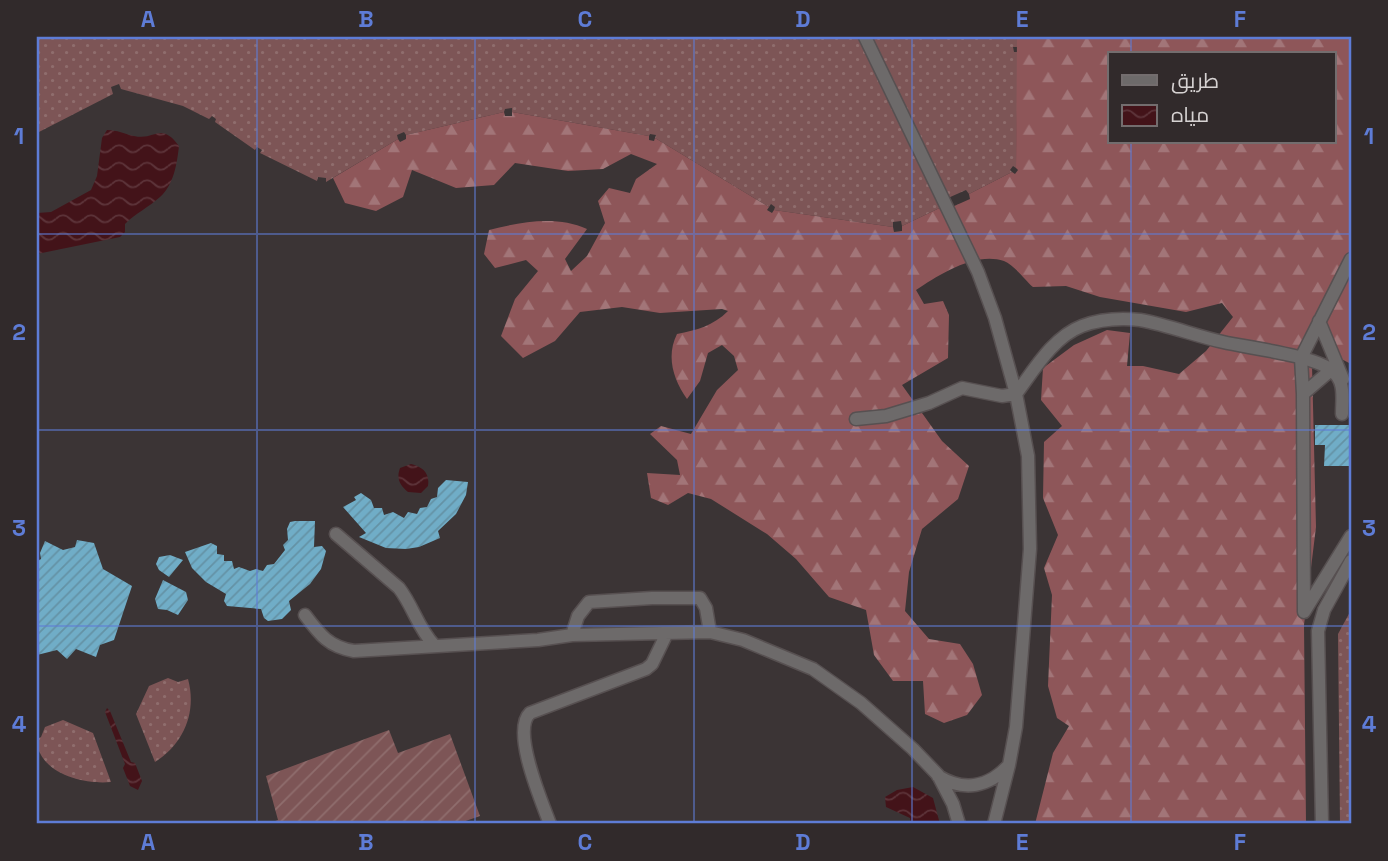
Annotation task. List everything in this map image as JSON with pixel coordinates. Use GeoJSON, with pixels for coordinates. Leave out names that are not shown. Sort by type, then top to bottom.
{"type":"FeatureCollection","features":[{"type":"Feature","properties":{"kind":"street"},"geometry":{"type":"LineString","coordinates":[[864,37],[978,272],[995,318],[1016,394],[1028,456],[1030,549],[1016,727],[994,824]]}},
{"type":"Feature","properties":{"kind":"street"},"geometry":{"type":"LineString","coordinates":[[1351,259],[1301,358],[1304,612],[1351,536]]}},
{"type":"Feature","properties":{"kind":"street"},"geometry":{"type":"LineString","coordinates":[[856,419],[886,416],[929,403],[962,388],[1002,396],[1016,394],[1050,349],[1064,336],[1079,327],[1115,319],[1140,320],[1222,342],[1301,358],[1331,370],[1342,384]]}},
{"type":"Feature","properties":{"kind":"street"},"geometry":{"type":"LineString","coordinates":[[1319,321],[1343,377],[1342,414]]}},
{"type":"Feature","properties":{"kind":"street"},"geometry":{"type":"LineString","coordinates":[[1303,394],[1331,370]]}},
{"type":"Feature","properties":{"kind":"street"},"geometry":{"type":"LineString","coordinates":[[336,534],[399,588],[422,632],[433,645]]}},
{"type":"Feature","properties":{"kind":"street"},"geometry":{"type":"LineString","coordinates":[[1322,824],[1318,631],[1324,610],[1351,562]]}},
{"type":"Feature","properties":{"kind":"street"},"geometry":{"type":"LineString","coordinates":[[572,635],[578,616],[585,604],[591,600],[652,598],[700,598],[706,608],[710,632]]}},
{"type":"Feature","properties":{"kind":"street"},"geometry":{"type":"LineString","coordinates":[[305,615],[320,637],[341,649],[378,650],[538,640],[572,635],[710,632],[771,650],[826,677],[861,703],[913,749],[938,775],[953,804],[959,824]]}},
{"type":"Feature","properties":{"kind":"street"},"geometry":{"type":"LineString","coordinates":[[550,824],[529,763],[523,735],[526,717],[530,713],[646,670],[652,664],[667,633]]}},
{"type":"Feature","properties":{"kind":"street"},"geometry":{"type":"LineString","coordinates":[[938,775],[961,786],[981,785],[995,778],[1009,765]]}},
{"type":"Feature","properties":{"kind":"shaded area"},"geometry":{"type":"Polygon","coordinates":[[[37,37],[1017,37],[1017,47],[1013,47],[1014,52],[1018,52],[1016,168],[1013,166],[1010,170],[1012,172],[969,194],[966,190],[948,198],[950,203],[902,226],[901,221],[893,222],[893,227],[774,210],[775,207],[771,204],[769,207],[655,138],[656,135],[512,112],[512,108],[406,135],[404,132],[397,135],[398,139],[326,182],[326,178],[318,177],[317,181],[260,153],[262,150],[257,147],[255,150],[215,122],[216,119],[212,116],[209,119],[183,106],[121,89],[119,84],[111,87],[113,94],[37,133],[37,37]]]}},
{"type":"Feature","properties":{"kind":"shaded area"},"geometry":{"type":"Polygon","coordinates":[[[1351,610],[1351,824],[1340,824],[1338,634],[1351,610]]]}},
{"type":"Feature","properties":{"kind":"shaded area"},"geometry":{"type":"Polygon","coordinates":[[[168,678],[178,682],[188,679],[191,703],[181,737],[155,762],[136,714],[149,686],[168,678]]]}},
{"type":"Feature","properties":{"kind":"shaded area"},"geometry":{"type":"Polygon","coordinates":[[[63,720],[93,733],[111,782],[76,779],[53,768],[45,760],[39,751],[37,739],[41,737],[45,727],[63,720]]]}},
{"type":"Feature","properties":{"kind":"shaded area"},"geometry":{"type":"Polygon","coordinates":[[[389,730],[398,753],[450,734],[480,816],[457,824],[267,824],[278,820],[266,776],[389,730]]]}},
{"type":"Feature","properties":{"kind":"green space"},"geometry":{"type":"Polygon","coordinates":[[[1017,37],[1351,37],[1351,364],[1326,351],[1311,325],[1316,527],[1304,625],[1306,824],[1035,824],[1053,753],[1069,726],[1057,718],[1048,686],[1052,595],[1044,568],[1058,535],[1043,498],[1044,442],[1062,426],[1041,400],[1043,368],[1074,345],[1107,330],[1130,333],[1127,366],[1143,366],[1179,374],[1206,351],[1233,317],[1222,303],[1186,312],[1100,297],[1066,286],[1033,287],[1008,263],[993,259],[982,259],[958,266],[916,290],[924,304],[943,301],[949,315],[948,358],[902,385],[942,441],[969,466],[958,499],[922,529],[909,572],[905,611],[929,639],[960,644],[973,664],[982,695],[967,715],[944,723],[925,714],[923,681],[893,681],[874,655],[866,610],[829,597],[796,559],[767,534],[711,499],[688,493],[668,505],[651,498],[647,473],[680,475],[677,460],[650,434],[661,426],[691,434],[717,390],[738,370],[734,356],[722,345],[708,353],[700,381],[687,399],[678,384],[673,367],[672,351],[677,334],[704,327],[728,311],[722,309],[660,313],[622,307],[580,312],[555,341],[523,358],[501,336],[515,299],[538,271],[526,260],[495,268],[484,254],[489,230],[526,222],[551,221],[587,229],[565,259],[571,271],[587,256],[605,223],[598,201],[609,188],[630,193],[636,179],[657,164],[631,154],[603,169],[568,171],[515,163],[494,185],[456,188],[412,170],[403,197],[376,211],[345,203],[333,178],[398,139],[400,142],[406,139],[406,135],[504,112],[505,116],[512,116],[512,112],[649,136],[649,140],[654,141],[655,138],[769,207],[767,210],[772,213],[774,210],[893,227],[894,232],[902,231],[902,226],[950,203],[952,207],[970,199],[969,194],[1012,172],[1015,174],[1018,170],[1017,37]]]}},
{"type":"Feature","properties":{"kind":"water"},"geometry":{"type":"Polygon","coordinates":[[[107,130],[141,137],[162,133],[173,139],[179,146],[169,186],[160,197],[125,224],[125,232],[120,237],[37,254],[37,213],[51,212],[91,190],[97,176],[102,138],[107,130]]]}},
{"type":"Feature","properties":{"kind":"water"},"geometry":{"type":"Polygon","coordinates":[[[411,464],[427,474],[428,486],[421,493],[408,492],[400,482],[400,468],[411,464]]]}},
{"type":"Feature","properties":{"kind":"water"},"geometry":{"type":"Polygon","coordinates":[[[107,708],[142,781],[138,790],[130,786],[123,768],[125,764],[105,712],[107,708]]]}},
{"type":"Feature","properties":{"kind":"water"},"geometry":{"type":"Polygon","coordinates":[[[913,787],[933,798],[940,824],[911,824],[910,818],[886,807],[885,797],[897,790],[913,787]]]}},
{"type":"Feature","properties":{"kind":"building"},"geometry":{"type":"Polygon","coordinates":[[[1315,425],[1351,425],[1351,466],[1324,466],[1325,445],[1315,445],[1315,425]]]}},
{"type":"Feature","properties":{"kind":"building"},"geometry":{"type":"Polygon","coordinates":[[[446,480],[468,482],[466,495],[456,514],[438,531],[440,538],[419,547],[386,548],[359,537],[366,533],[343,507],[356,500],[354,497],[361,493],[371,500],[374,508],[382,508],[384,515],[393,512],[404,518],[408,512],[417,514],[420,508],[427,507],[431,499],[437,497],[438,488],[446,480]]]}},
{"type":"Feature","properties":{"kind":"building"},"geometry":{"type":"Polygon","coordinates":[[[315,521],[314,547],[322,546],[326,551],[321,569],[310,584],[289,601],[291,610],[282,619],[268,621],[261,609],[227,606],[224,601],[226,594],[206,582],[192,568],[185,552],[211,543],[217,546],[217,554],[224,555],[224,561],[232,561],[234,569],[239,567],[250,571],[263,571],[267,565],[274,564],[285,550],[283,545],[288,540],[287,529],[290,522],[315,521]]]}},
{"type":"Feature","properties":{"kind":"building"},"geometry":{"type":"Polygon","coordinates":[[[77,540],[94,543],[103,569],[132,586],[114,640],[100,645],[96,657],[76,649],[67,659],[57,650],[37,655],[37,561],[41,559],[40,553],[45,541],[63,550],[75,547],[77,540]]]}},
{"type":"Feature","properties":{"kind":"building"},"geometry":{"type":"Polygon","coordinates":[[[170,555],[183,560],[169,577],[159,570],[156,564],[159,557],[170,555]]]}},
{"type":"Feature","properties":{"kind":"building"},"geometry":{"type":"Polygon","coordinates":[[[163,580],[186,592],[188,600],[178,615],[158,609],[155,599],[163,580]]]}}]}
